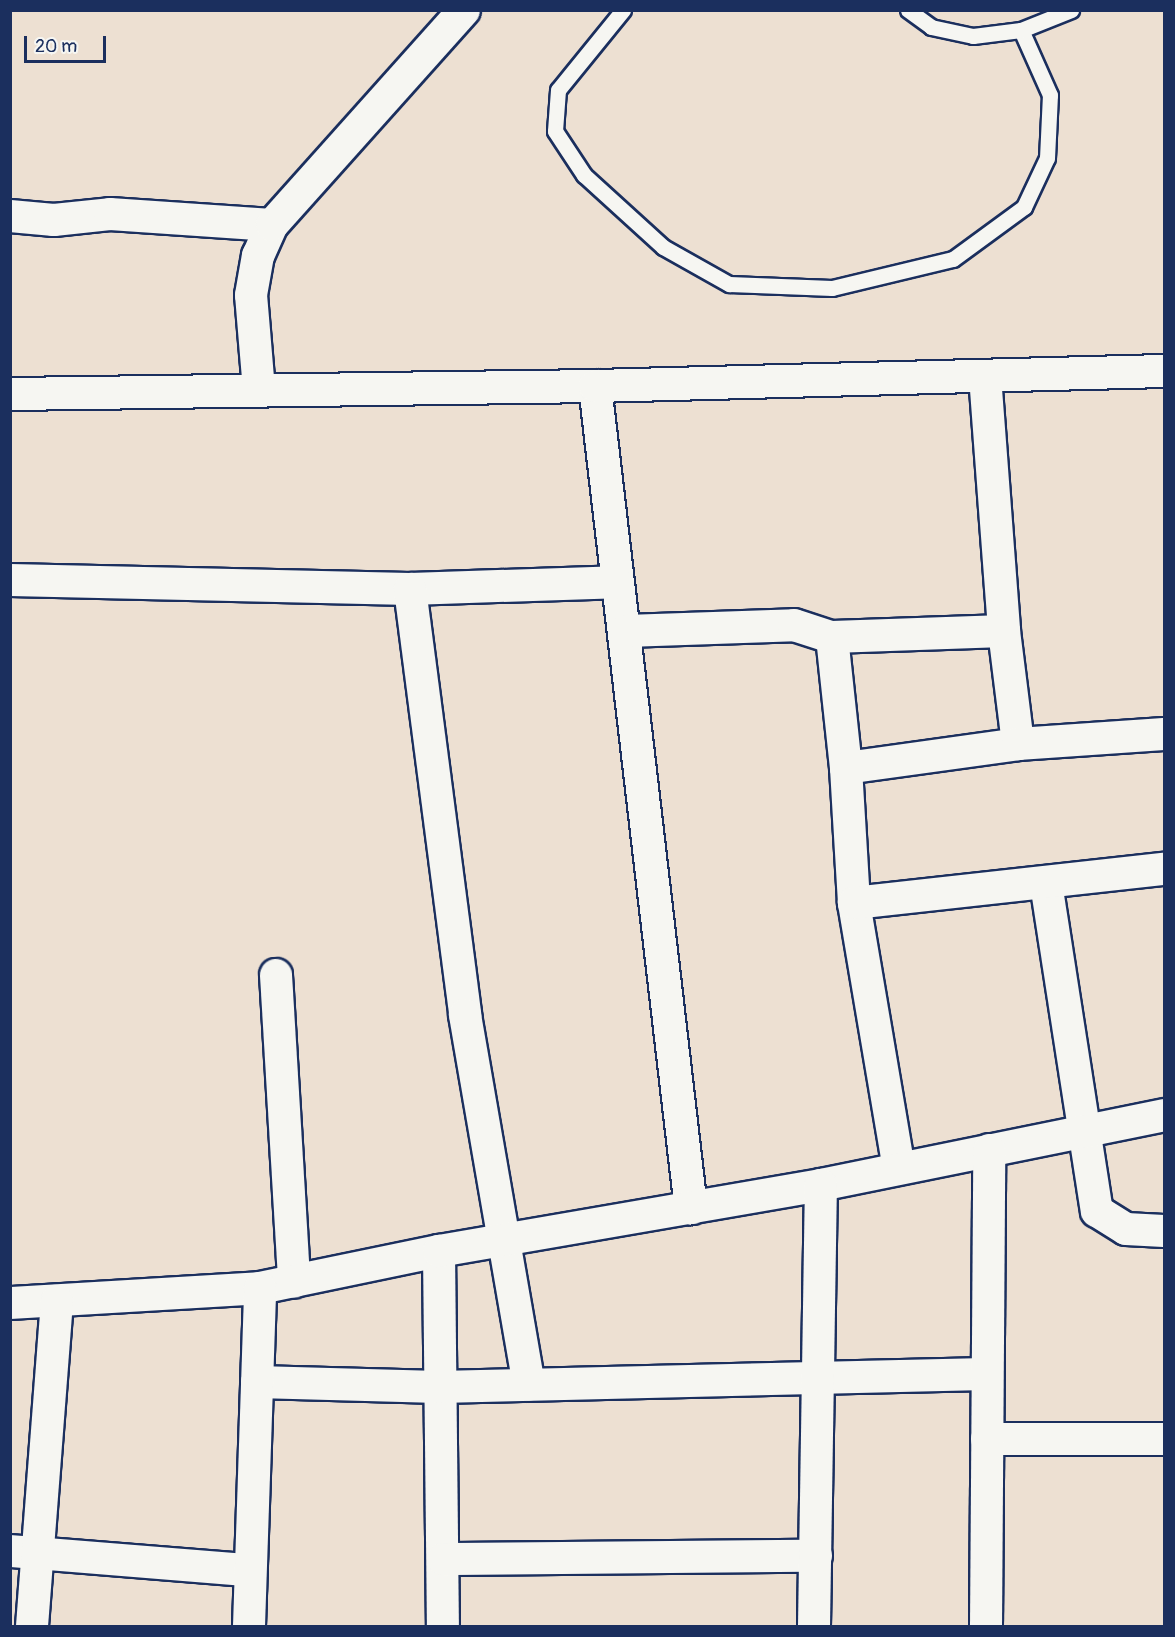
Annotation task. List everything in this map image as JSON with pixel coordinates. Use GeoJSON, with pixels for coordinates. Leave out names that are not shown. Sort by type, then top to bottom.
{"type":"FeatureCollection","features":[{"type":"Feature","properties":{"kind":"street"},"geometry":{"type":"LineString","coordinates":[[259,390],[251,295],[258,256],[272,225],[464,10]]}},
{"type":"Feature","properties":{"kind":"street"},"geometry":{"type":"LineString","coordinates":[[10,216],[54,220],[110,214],[272,225]]}},
{"type":"Feature","properties":{"kind":"street"},"geometry":{"type":"LineString","coordinates":[[10,394],[595,386],[1164,371]]}},
{"type":"Feature","properties":{"kind":"street"},"geometry":{"type":"LineString","coordinates":[[985,376],[1004,631],[1018,744]]}},
{"type":"Feature","properties":{"kind":"street"},"geometry":{"type":"LineString","coordinates":[[595,386],[616,582],[626,631],[691,1208]]}},
{"type":"Feature","properties":{"kind":"street"},"geometry":{"type":"LineString","coordinates":[[10,580],[410,589],[616,582]]}},
{"type":"Feature","properties":{"kind":"street"},"geometry":{"type":"LineString","coordinates":[[410,589],[465,1015],[507,1242],[529,1385]]}},
{"type":"Feature","properties":{"kind":"street"},"geometry":{"type":"LineString","coordinates":[[626,631],[794,625],[832,637],[1004,631]]}},
{"type":"Feature","properties":{"kind":"street"},"geometry":{"type":"LineString","coordinates":[[832,637],[846,768],[854,903],[899,1168]]}},
{"type":"Feature","properties":{"kind":"street"},"geometry":{"type":"LineString","coordinates":[[846,768],[1018,744],[1164,734]]}},
{"type":"Feature","properties":{"kind":"street"},"geometry":{"type":"LineString","coordinates":[[854,903],[1164,869]]}},
{"type":"Feature","properties":{"kind":"street"},"geometry":{"type":"LineString","coordinates":[[1046,883],[1097,1211],[1126,1229],[1164,1231]]}},
{"type":"Feature","properties":{"kind":"street"},"geometry":{"type":"LineString","coordinates":[[276,975],[294,1281]]}},
{"type":"Feature","properties":{"kind":"street"},"geometry":{"type":"LineString","coordinates":[[10,1303],[57,1302],[260,1288],[439,1251],[507,1242],[821,1185],[1084,1129],[1164,1115]]}},
{"type":"Feature","properties":{"kind":"street"},"geometry":{"type":"LineString","coordinates":[[986,1626],[989,1150]]}},
{"type":"Feature","properties":{"kind":"street"},"geometry":{"type":"LineString","coordinates":[[814,1626],[821,1185]]}},
{"type":"Feature","properties":{"kind":"street"},"geometry":{"type":"LineString","coordinates":[[439,1251],[443,1626]]}},
{"type":"Feature","properties":{"kind":"street"},"geometry":{"type":"LineString","coordinates":[[249,1626],[248,1570],[260,1288]]}},
{"type":"Feature","properties":{"kind":"street"},"geometry":{"type":"LineString","coordinates":[[32,1626],[24,1552],[57,1302]]}},
{"type":"Feature","properties":{"kind":"street"},"geometry":{"type":"LineString","coordinates":[[257,1382],[439,1387],[818,1380],[986,1374]]}},
{"type":"Feature","properties":{"kind":"street"},"geometry":{"type":"LineString","coordinates":[[987,1439],[1164,1439]]}},
{"type":"Feature","properties":{"kind":"street"},"geometry":{"type":"LineString","coordinates":[[24,1552],[248,1570]]}},
{"type":"Feature","properties":{"kind":"street"},"geometry":{"type":"LineString","coordinates":[[443,1559],[816,1557]]}},
{"type":"Feature","properties":{"kind":"lane"},"geometry":{"type":"LineString","coordinates":[[623,10],[558,90],[555,131],[585,175],[663,247],[729,284],[832,288],[953,259],[1024,207],[1047,158],[1050,95],[1021,30]]}},
{"type":"Feature","properties":{"kind":"lane"},"geometry":{"type":"LineString","coordinates":[[908,10],[931,27],[974,36],[1021,30],[1071,10]]}}]}
